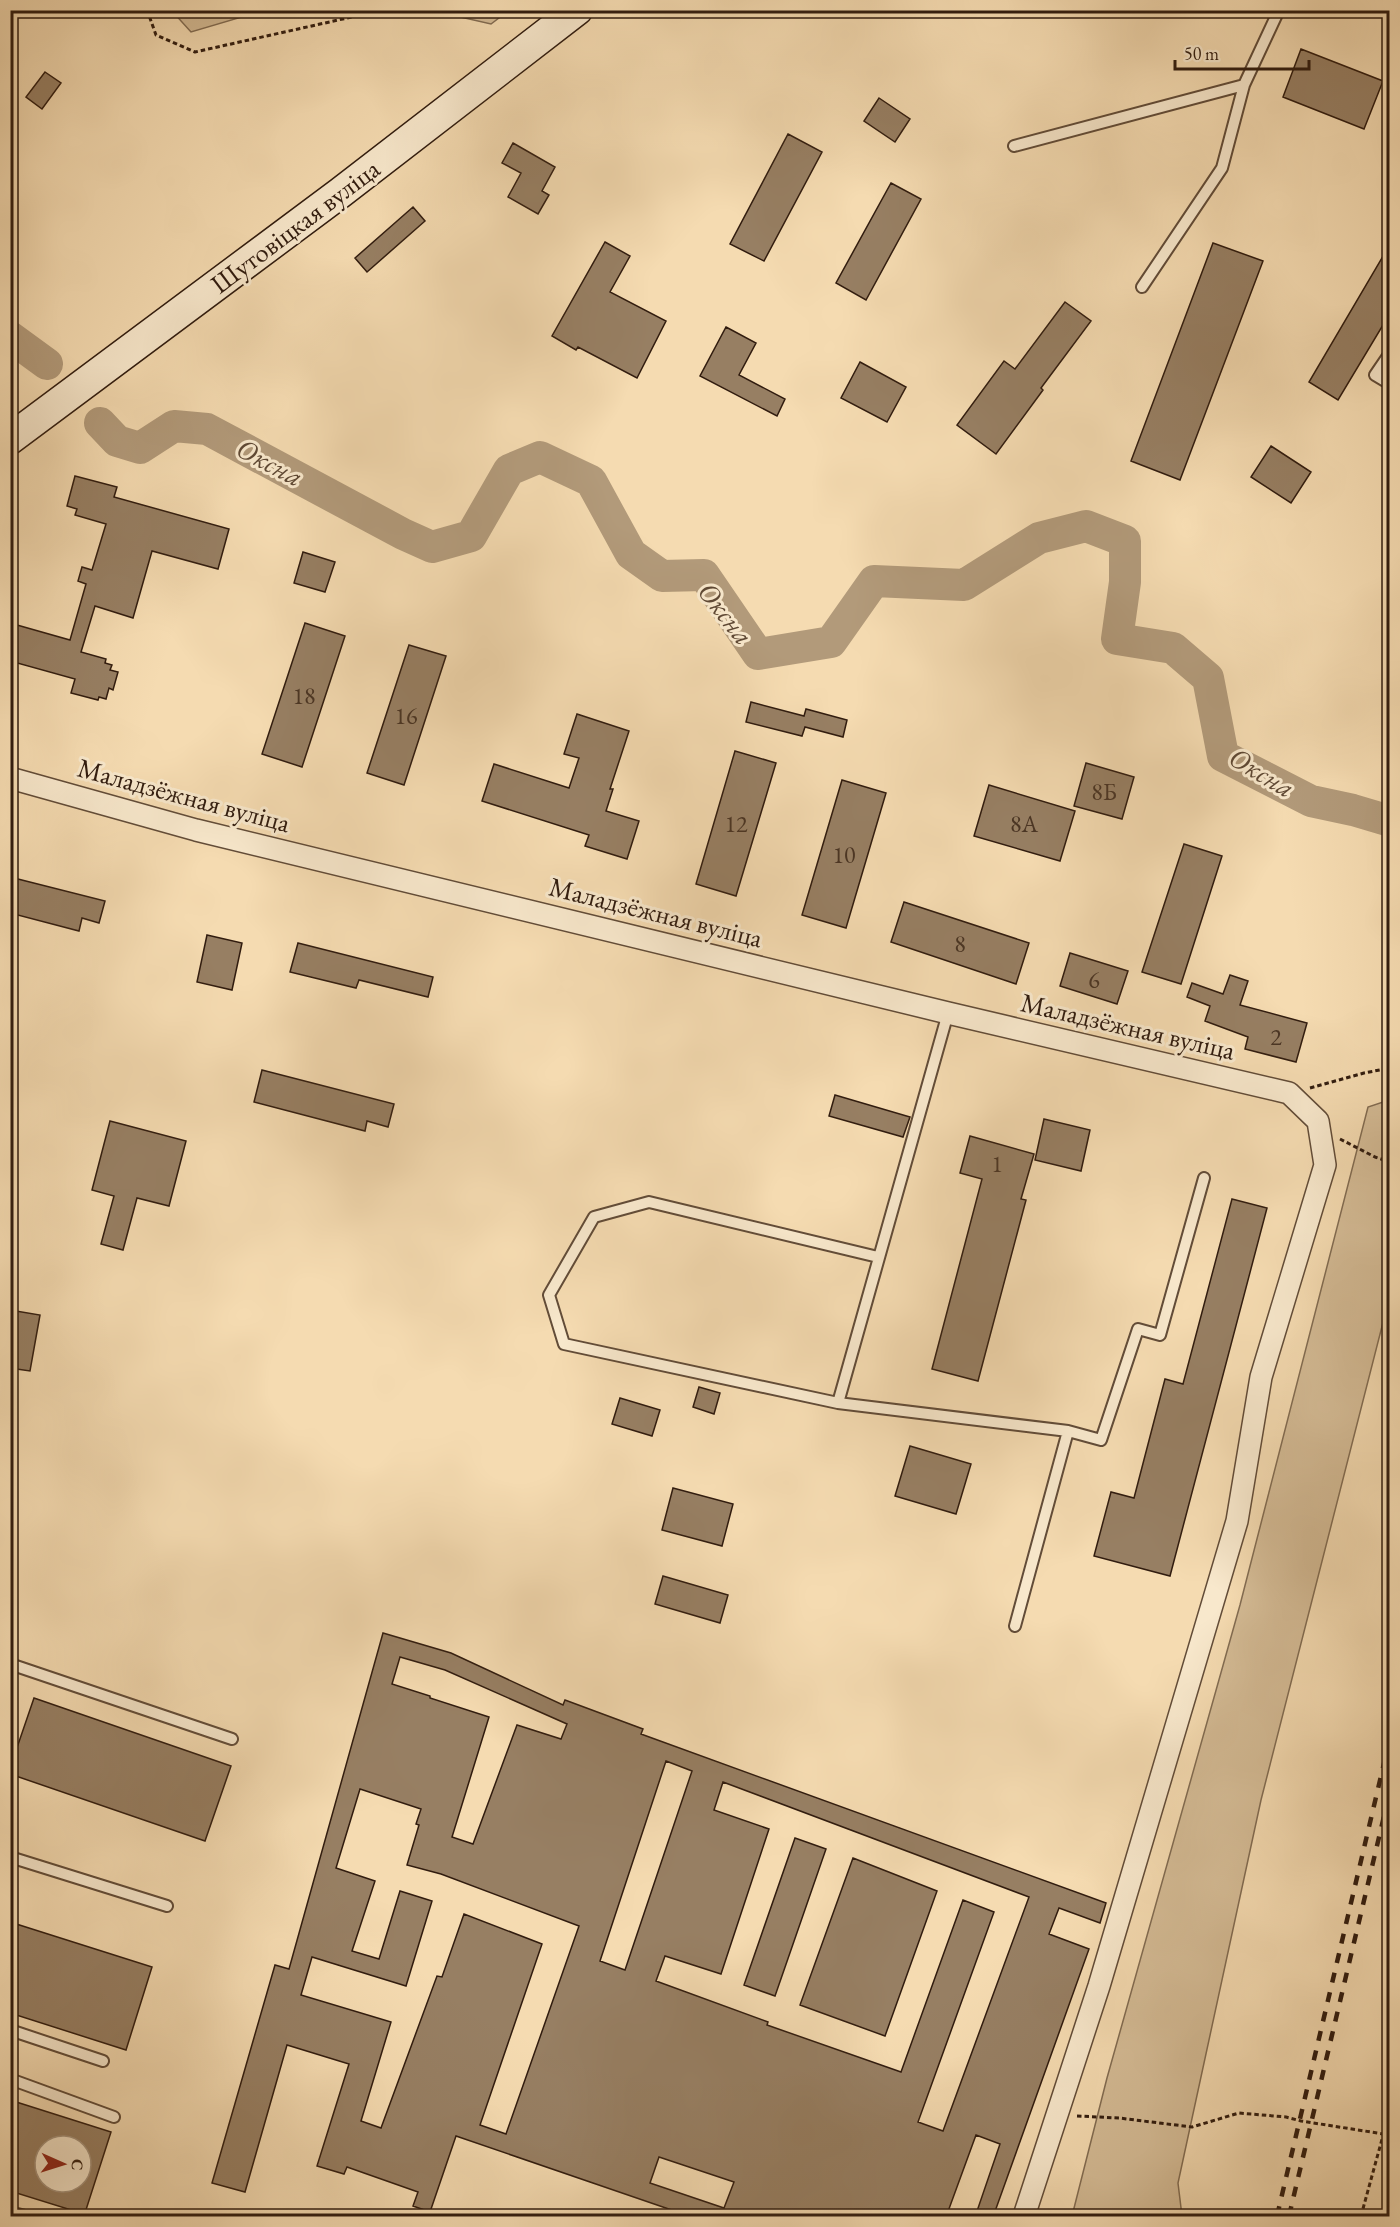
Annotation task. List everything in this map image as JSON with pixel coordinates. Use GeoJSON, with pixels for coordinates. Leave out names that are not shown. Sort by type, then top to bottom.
{"type":"FeatureCollection","features":[{"type":"Feature","properties":{"kind":"main road","name":"Шутовіцкая вуліца"},"geometry":{"type":"LineString","coordinates":[[10,439],[330,200],[577,10]]}},
{"type":"Feature","properties":{"kind":"street","name":"Маладзёжная вуліца"},"geometry":{"type":"LineString","coordinates":[[10,778],[196,830],[1289,1094]]}},
{"type":"Feature","properties":{"kind":"street"},"geometry":{"type":"LineString","coordinates":[[1024,2217],[1164,1772],[1237,1521],[1261,1377],[1325,1165],[1318,1121],[1289,1094]]}},
{"type":"Feature","properties":{"kind":"lane"},"geometry":{"type":"LineString","coordinates":[[1142,287],[1222,168],[1244,85],[1279,10]]}},
{"type":"Feature","properties":{"kind":"lane"},"geometry":{"type":"LineString","coordinates":[[1014,146],[1244,85]]}},
{"type":"Feature","properties":{"kind":"lane"},"geometry":{"type":"LineString","coordinates":[[1389,353],[1375,375],[1389,384]]}},
{"type":"Feature","properties":{"kind":"lane"},"geometry":{"type":"LineString","coordinates":[[838,1403],[948,1013]]}},
{"type":"Feature","properties":{"kind":"lane"},"geometry":{"type":"LineString","coordinates":[[878,1257],[649,1202],[594,1217],[549,1295],[564,1344],[838,1403],[1068,1431],[1101,1440],[1138,1329],[1161,1335],[1204,1178]]}},
{"type":"Feature","properties":{"kind":"lane"},"geometry":{"type":"LineString","coordinates":[[1015,1626],[1068,1431]]}},
{"type":"Feature","properties":{"kind":"lane"},"geometry":{"type":"LineString","coordinates":[[10,1664],[232,1739]]}},
{"type":"Feature","properties":{"kind":"lane"},"geometry":{"type":"LineString","coordinates":[[10,1857],[167,1906]]}},
{"type":"Feature","properties":{"kind":"lane"},"geometry":{"type":"LineString","coordinates":[[10,2030],[103,2061]]}},
{"type":"Feature","properties":{"kind":"lane"},"geometry":{"type":"LineString","coordinates":[[10,2079],[114,2116]]}},
{"type":"Feature","properties":{"kind":"lane"},"geometry":{"type":"LineString","coordinates":[[10,2212],[25,2217]]}},
{"type":"Feature","properties":{"kind":"path"},"geometry":{"type":"LineString","coordinates":[[147,10],[156,35],[195,52],[383,10]]}},
{"type":"Feature","properties":{"kind":"path"},"geometry":{"type":"LineString","coordinates":[[1289,1094],[1389,1068]]}},
{"type":"Feature","properties":{"kind":"path"},"geometry":{"type":"LineString","coordinates":[[1320,1131],[1389,1162]]}},
{"type":"Feature","properties":{"kind":"path"},"geometry":{"type":"LineString","coordinates":[[1361,2217],[1389,2110]]}},
{"type":"Feature","properties":{"kind":"path"},"geometry":{"type":"LineString","coordinates":[[1058,2114],[1119,2118],[1192,2127],[1239,2113],[1286,2117],[1389,2134]]}},
{"type":"Feature","properties":{"kind":"shaded area"},"geometry":{"type":"Polygon","coordinates":[[[172,11],[262,11],[191,32],[172,11]]]}},
{"type":"Feature","properties":{"kind":"shaded area"},"geometry":{"type":"Polygon","coordinates":[[[434,11],[508,11],[491,24],[434,11]]]}},
{"type":"Feature","properties":{"kind":"shaded area"},"geometry":{"type":"Polygon","coordinates":[[[1389,1100],[1389,1299],[1261,1800],[1178,2183],[1182,2216],[1072,2216],[1107,2078],[1240,1605],[1368,1107],[1389,1100]]]}},
{"type":"Feature","properties":{"kind":"building"},"geometry":{"type":"Polygon","coordinates":[[[1301,49],[1383,81],[1364,129],[1283,97],[1301,49]]]}},
{"type":"Feature","properties":{"kind":"building"},"geometry":{"type":"Polygon","coordinates":[[[45,72],[61,83],[42,109],[26,97],[45,72]]]}},
{"type":"Feature","properties":{"kind":"building"},"geometry":{"type":"Polygon","coordinates":[[[879,98],[910,119],[895,142],[864,121],[879,98]]]}},
{"type":"Feature","properties":{"kind":"building"},"geometry":{"type":"Polygon","coordinates":[[[788,134],[822,152],[764,261],[730,244],[788,134]]]}},
{"type":"Feature","properties":{"kind":"building"},"geometry":{"type":"Polygon","coordinates":[[[513,143],[555,167],[542,191],[549,195],[538,214],[508,197],[521,173],[502,163],[513,143]]]}},
{"type":"Feature","properties":{"kind":"building"},"geometry":{"type":"Polygon","coordinates":[[[891,183],[921,199],[866,300],[836,283],[891,183]]]}},
{"type":"Feature","properties":{"kind":"building"},"geometry":{"type":"Polygon","coordinates":[[[413,207],[425,221],[367,272],[355,258],[413,207]]]}},
{"type":"Feature","properties":{"kind":"building"},"geometry":{"type":"Polygon","coordinates":[[[605,242],[630,256],[610,292],[666,321],[637,378],[578,347],[576,350],[552,336],[605,242]]]}},
{"type":"Feature","properties":{"kind":"building"},"geometry":{"type":"Polygon","coordinates":[[[1213,243],[1263,261],[1180,480],[1131,461],[1213,243]]]}},
{"type":"Feature","properties":{"kind":"building"},"geometry":{"type":"Polygon","coordinates":[[[1389,246],[1389,315],[1338,400],[1309,382],[1389,246]]]}},
{"type":"Feature","properties":{"kind":"building"},"geometry":{"type":"Polygon","coordinates":[[[1065,302],[1091,321],[996,454],[957,425],[1004,361],[1015,369],[1065,302]]]}},
{"type":"Feature","properties":{"kind":"building"},"geometry":{"type":"Polygon","coordinates":[[[726,327],[756,343],[739,375],[785,399],[777,416],[700,376],[726,327]]]}},
{"type":"Feature","properties":{"kind":"building"},"geometry":{"type":"Polygon","coordinates":[[[860,362],[906,387],[887,422],[841,398],[860,362]]]}},
{"type":"Feature","properties":{"kind":"building"},"geometry":{"type":"Polygon","coordinates":[[[1271,446],[1311,472],[1291,503],[1251,477],[1271,446]]]}},
{"type":"Feature","properties":{"kind":"building"},"geometry":{"type":"Polygon","coordinates":[[[75,476],[117,487],[114,497],[229,529],[218,569],[152,551],[133,618],[95,606],[81,652],[106,659],[105,663],[112,665],[110,670],[118,672],[113,690],[109,688],[106,699],[99,697],[98,700],[71,693],[75,679],[10,661],[10,623],[70,640],[86,584],[78,581],[82,567],[92,570],[106,524],[75,515],[77,509],[67,506],[75,476]]]}},
{"type":"Feature","properties":{"kind":"building"},"geometry":{"type":"Polygon","coordinates":[[[303,552],[335,562],[325,592],[294,583],[303,552]]]}},
{"type":"Feature","properties":{"kind":"building"},"geometry":{"type":"Polygon","coordinates":[[[305,623],[345,636],[302,767],[262,754],[305,623]]]}},
{"type":"Feature","properties":{"kind":"building"},"geometry":{"type":"Polygon","coordinates":[[[409,645],[446,656],[404,785],[367,773],[409,645]]]}},
{"type":"Feature","properties":{"kind":"building"},"geometry":{"type":"Polygon","coordinates":[[[751,702],[804,716],[806,709],[847,720],[843,737],[805,727],[802,736],[746,722],[751,702]]]}},
{"type":"Feature","properties":{"kind":"building"},"geometry":{"type":"Polygon","coordinates":[[[577,714],[629,731],[610,789],[613,789],[606,811],[639,821],[627,859],[585,846],[589,835],[482,801],[494,764],[569,788],[579,758],[564,754],[577,714]]]}},
{"type":"Feature","properties":{"kind":"building"},"geometry":{"type":"Polygon","coordinates":[[[735,751],[776,763],[736,896],[696,884],[735,751]]]}},
{"type":"Feature","properties":{"kind":"building"},"geometry":{"type":"Polygon","coordinates":[[[1086,763],[1134,777],[1122,819],[1074,806],[1086,763]]]}},
{"type":"Feature","properties":{"kind":"building"},"geometry":{"type":"Polygon","coordinates":[[[842,780],[886,793],[846,928],[802,915],[842,780]]]}},
{"type":"Feature","properties":{"kind":"building"},"geometry":{"type":"Polygon","coordinates":[[[989,785],[1075,811],[1060,861],[974,836],[989,785]]]}},
{"type":"Feature","properties":{"kind":"building"},"geometry":{"type":"Polygon","coordinates":[[[1184,844],[1222,856],[1181,984],[1142,972],[1184,844]]]}},
{"type":"Feature","properties":{"kind":"building"},"geometry":{"type":"Polygon","coordinates":[[[10,877],[105,901],[99,923],[82,918],[79,931],[10,913],[10,877]]]}},
{"type":"Feature","properties":{"kind":"building"},"geometry":{"type":"Polygon","coordinates":[[[904,902],[1029,943],[1016,984],[891,942],[904,902]]]}},
{"type":"Feature","properties":{"kind":"building"},"geometry":{"type":"Polygon","coordinates":[[[207,935],[242,943],[232,990],[197,982],[207,935]]]}},
{"type":"Feature","properties":{"kind":"building"},"geometry":{"type":"Polygon","coordinates":[[[298,943],[433,977],[428,997],[359,980],[356,988],[290,972],[298,943]]]}},
{"type":"Feature","properties":{"kind":"building"},"geometry":{"type":"Polygon","coordinates":[[[1070,953],[1128,971],[1117,1004],[1060,986],[1070,953]]]}},
{"type":"Feature","properties":{"kind":"building"},"geometry":{"type":"Polygon","coordinates":[[[1230,975],[1248,981],[1240,1005],[1307,1023],[1296,1062],[1245,1049],[1248,1037],[1205,1021],[1210,1006],[1187,997],[1192,983],[1223,994],[1230,975]]]}},
{"type":"Feature","properties":{"kind":"building"},"geometry":{"type":"Polygon","coordinates":[[[262,1070],[394,1104],[388,1127],[367,1121],[365,1131],[254,1102],[262,1070]]]}},
{"type":"Feature","properties":{"kind":"building"},"geometry":{"type":"Polygon","coordinates":[[[835,1095],[910,1117],[903,1137],[829,1116],[835,1095]]]}},
{"type":"Feature","properties":{"kind":"building"},"geometry":{"type":"Polygon","coordinates":[[[1044,1119],[1090,1130],[1081,1171],[1035,1160],[1044,1119]]]}},
{"type":"Feature","properties":{"kind":"building"},"geometry":{"type":"Polygon","coordinates":[[[110,1121],[186,1141],[169,1206],[137,1198],[123,1250],[101,1244],[114,1196],[92,1190],[110,1121]]]}},
{"type":"Feature","properties":{"kind":"building"},"geometry":{"type":"Polygon","coordinates":[[[970,1136],[1034,1154],[1021,1199],[1026,1200],[978,1381],[932,1369],[982,1179],[960,1173],[970,1136]]]}},
{"type":"Feature","properties":{"kind":"building"},"geometry":{"type":"Polygon","coordinates":[[[1232,1199],[1267,1208],[1170,1576],[1094,1556],[1111,1492],[1134,1498],[1165,1379],[1183,1384],[1232,1199]]]}},
{"type":"Feature","properties":{"kind":"building"},"geometry":{"type":"Polygon","coordinates":[[[10,1310],[40,1315],[30,1371],[10,1368],[10,1310]]]}},
{"type":"Feature","properties":{"kind":"building"},"geometry":{"type":"Polygon","coordinates":[[[699,1387],[720,1393],[714,1414],[693,1407],[699,1387]]]}},
{"type":"Feature","properties":{"kind":"building"},"geometry":{"type":"Polygon","coordinates":[[[620,1398],[660,1410],[652,1436],[612,1424],[620,1398]]]}},
{"type":"Feature","properties":{"kind":"building"},"geometry":{"type":"Polygon","coordinates":[[[910,1446],[971,1464],[956,1514],[895,1496],[910,1446]]]}},
{"type":"Feature","properties":{"kind":"building"},"geometry":{"type":"Polygon","coordinates":[[[673,1488],[733,1504],[722,1546],[662,1530],[673,1488]]]}},
{"type":"Feature","properties":{"kind":"building"},"geometry":{"type":"Polygon","coordinates":[[[663,1576],[728,1595],[720,1623],[655,1604],[663,1576]]]}},
{"type":"Feature","properties":{"kind":"building"},"geometry":{"type":"Polygon","coordinates":[[[383,1633],[451,1653],[563,1705],[565,1700],[643,1729],[641,1734],[1106,1903],[1100,1923],[1059,1908],[1049,1934],[1089,1949],[993,2217],[975,2217],[1000,2144],[976,2135],[946,2217],[819,2217],[804,2211],[803,2217],[692,2217],[456,2136],[430,2212],[413,2206],[418,2192],[347,2167],[344,2174],[317,2166],[349,2064],[287,2045],[245,2192],[212,2183],[275,1965],[289,1969],[383,1633]],[[400,1657],[392,1684],[489,1717],[452,1837],[473,1844],[517,1725],[561,1739],[567,1724],[445,1670],[400,1657]],[[666,1761],[600,1961],[625,1970],[692,1771],[666,1761]],[[723,1782],[714,1810],[769,1829],[721,1974],[665,1956],[656,1981],[768,2022],[767,2025],[901,2072],[963,1900],[994,1912],[918,2122],[943,2131],[1029,1897],[723,1782]],[[360,1789],[336,1868],[375,1881],[352,1951],[379,1959],[400,1891],[432,1901],[406,1986],[312,1957],[301,1995],[391,2022],[361,2121],[381,2128],[437,1976],[442,1977],[464,1914],[542,1944],[480,2125],[506,2134],[579,1926],[441,1874],[407,1865],[419,1825],[416,1824],[421,1809],[360,1789]],[[659,2157],[650,2183],[724,2208],[734,2182],[659,2157]]]}},
{"type":"Feature","properties":{"kind":"building"},"geometry":{"type":"Polygon","coordinates":[[[34,1698],[231,1766],[205,1841],[10,1774],[10,1768],[34,1698]]]}},
{"type":"Feature","properties":{"kind":"building"},"geometry":{"type":"Polygon","coordinates":[[[795,1838],[826,1849],[775,1996],[744,1985],[795,1838]]]}},
{"type":"Feature","properties":{"kind":"building"},"geometry":{"type":"Polygon","coordinates":[[[853,1858],[937,1891],[885,2036],[800,2005],[853,1858]]]}},
{"type":"Feature","properties":{"kind":"building"},"geometry":{"type":"Polygon","coordinates":[[[10,1922],[152,1967],[126,2050],[10,2013],[10,1922]]]}},
{"type":"Feature","properties":{"kind":"building"},"geometry":{"type":"Polygon","coordinates":[[[10,2100],[111,2132],[93,2188],[93,2134],[33,2134],[33,2194],[91,2194],[84,2216],[81,2216],[81,2213],[10,2191],[10,2100]]]}},
{"type":"Feature","properties":{"kind":"waterway","name":"Оксна"},"geometry":{"type":"LineString","coordinates":[[10,337],[47,364]]}},
{"type":"Feature","properties":{"kind":"waterway","name":"Оксна"},"geometry":{"type":"LineString","coordinates":[[100,423],[117,441],[140,448],[174,426],[207,429],[403,534],[432,547],[471,536],[509,470],[540,457],[591,481],[631,554],[662,576],[704,575],[758,654],[831,642],[874,581],[964,585],[1039,538],[1086,526],[1125,541],[1125,582],[1117,639],[1173,648],[1208,678],[1223,756],[1311,801],[1390,821]]}},
{"type":"Feature","properties":{"kind":"railway"},"geometry":{"type":"LineString","coordinates":[[1277,2216],[1390,1738]]}},
{"type":"Feature","properties":{"kind":"railway"},"geometry":{"type":"LineString","coordinates":[[1289,2216],[1390,1791]]}}]}
